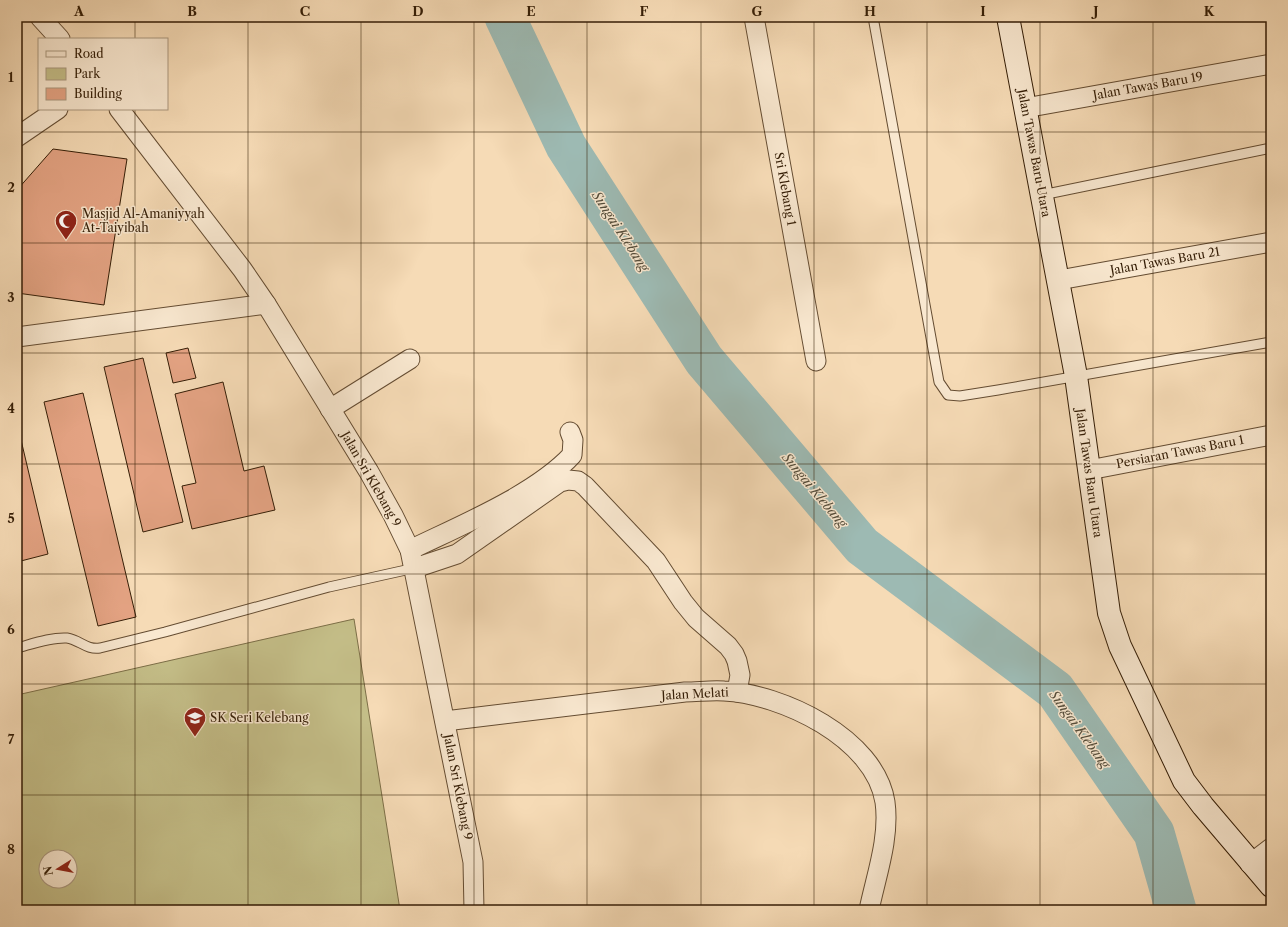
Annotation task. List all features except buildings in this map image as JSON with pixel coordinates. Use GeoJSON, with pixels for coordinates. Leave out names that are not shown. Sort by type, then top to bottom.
{"type":"FeatureCollection","features":[{"type":"Feature","properties":{"kind":"street"},"geometry":{"type":"LineString","coordinates":[[40,17],[59,38]]}},
{"type":"Feature","properties":{"kind":"street","name":"Sri Klebang 1"},"geometry":{"type":"LineString","coordinates":[[754,17],[816,360]]}},
{"type":"Feature","properties":{"kind":"street","name":"Jalan Tawas Baru Utara"},"geometry":{"type":"LineString","coordinates":[[1011,18],[1025,108],[1059,280],[1076,376],[1109,613],[1120,646],[1184,781],[1250,864],[1271,886]]}},
{"type":"Feature","properties":{"kind":"street","name":"Jalan Tawas Baru 19"},"geometry":{"type":"LineString","coordinates":[[1025,108],[1271,64]]}},
{"type":"Feature","properties":{"kind":"street"},"geometry":{"type":"LineString","coordinates":[[17,137],[57,110]]}},
{"type":"Feature","properties":{"kind":"street","name":"Jalan Sri Klebang 9"},"geometry":{"type":"LineString","coordinates":[[120,110],[242,269],[266,304],[393,515],[412,559],[473,862],[474,910]]}},
{"type":"Feature","properties":{"kind":"street","name":"Jalan Tawas Baru 21"},"geometry":{"type":"LineString","coordinates":[[1059,280],[1271,242]]}},
{"type":"Feature","properties":{"kind":"street"},"geometry":{"type":"LineString","coordinates":[[17,337],[266,304]]}},
{"type":"Feature","properties":{"kind":"street"},"geometry":{"type":"LineString","coordinates":[[330,409],[410,359]]}},
{"type":"Feature","properties":{"kind":"street"},"geometry":{"type":"LineString","coordinates":[[412,559],[559,469],[572,455],[573,440],[570,432]]}},
{"type":"Feature","properties":{"kind":"street","name":"Persiaran Tawas Baru 1"},"geometry":{"type":"LineString","coordinates":[[1089,470],[1271,435]]}},
{"type":"Feature","properties":{"kind":"street"},"geometry":{"type":"LineString","coordinates":[[412,559],[457,554],[560,482],[568,480],[578,481],[601,501],[656,561],[696,618],[728,646],[734,654],[739,667],[740,675],[737,692]]}},
{"type":"Feature","properties":{"kind":"street","name":"Jalan Melati"},"geometry":{"type":"LineString","coordinates":[[445,721],[685,692],[724,691],[737,692],[771,700],[800,712],[826,726],[861,755],[881,787],[885,802],[883,846],[869,910]]}},
{"type":"Feature","properties":{"kind":"street"},"geometry":{"type":"LineString","coordinates":[[1250,864],[1271,848]]}},
{"type":"Feature","properties":{"kind":"lane"},"geometry":{"type":"LineString","coordinates":[[873,17],[939,382],[948,395],[960,396],[1271,342]]}},
{"type":"Feature","properties":{"kind":"lane"},"geometry":{"type":"LineString","coordinates":[[1042,195],[1271,148]]}},
{"type":"Feature","properties":{"kind":"lane"},"geometry":{"type":"LineString","coordinates":[[17,648],[59,638],[72,640],[89,648],[100,648],[330,587],[412,559]]}},
{"type":"Feature","properties":{"kind":"green space"},"geometry":{"type":"Polygon","coordinates":[[[354,619],[400,910],[17,910],[17,695],[354,619]]]}},
{"type":"Feature","properties":{"kind":"waterway","name":"Sungai Klebang"},"geometry":{"type":"LineString","coordinates":[[505,17],[566,146],[704,360],[862,546],[1055,690],[1154,833],[1176,910]]}},
{"type":"Feature","properties":{"kind":"place","name":"Masjid Al-Amaniyyah At-Taiyibah"},"geometry":{"type":"Point","coordinates":[66,240]}},
{"type":"Feature","properties":{"kind":"place","name":"SK Seri Kelebang"},"geometry":{"type":"Point","coordinates":[195,738]}}]}
